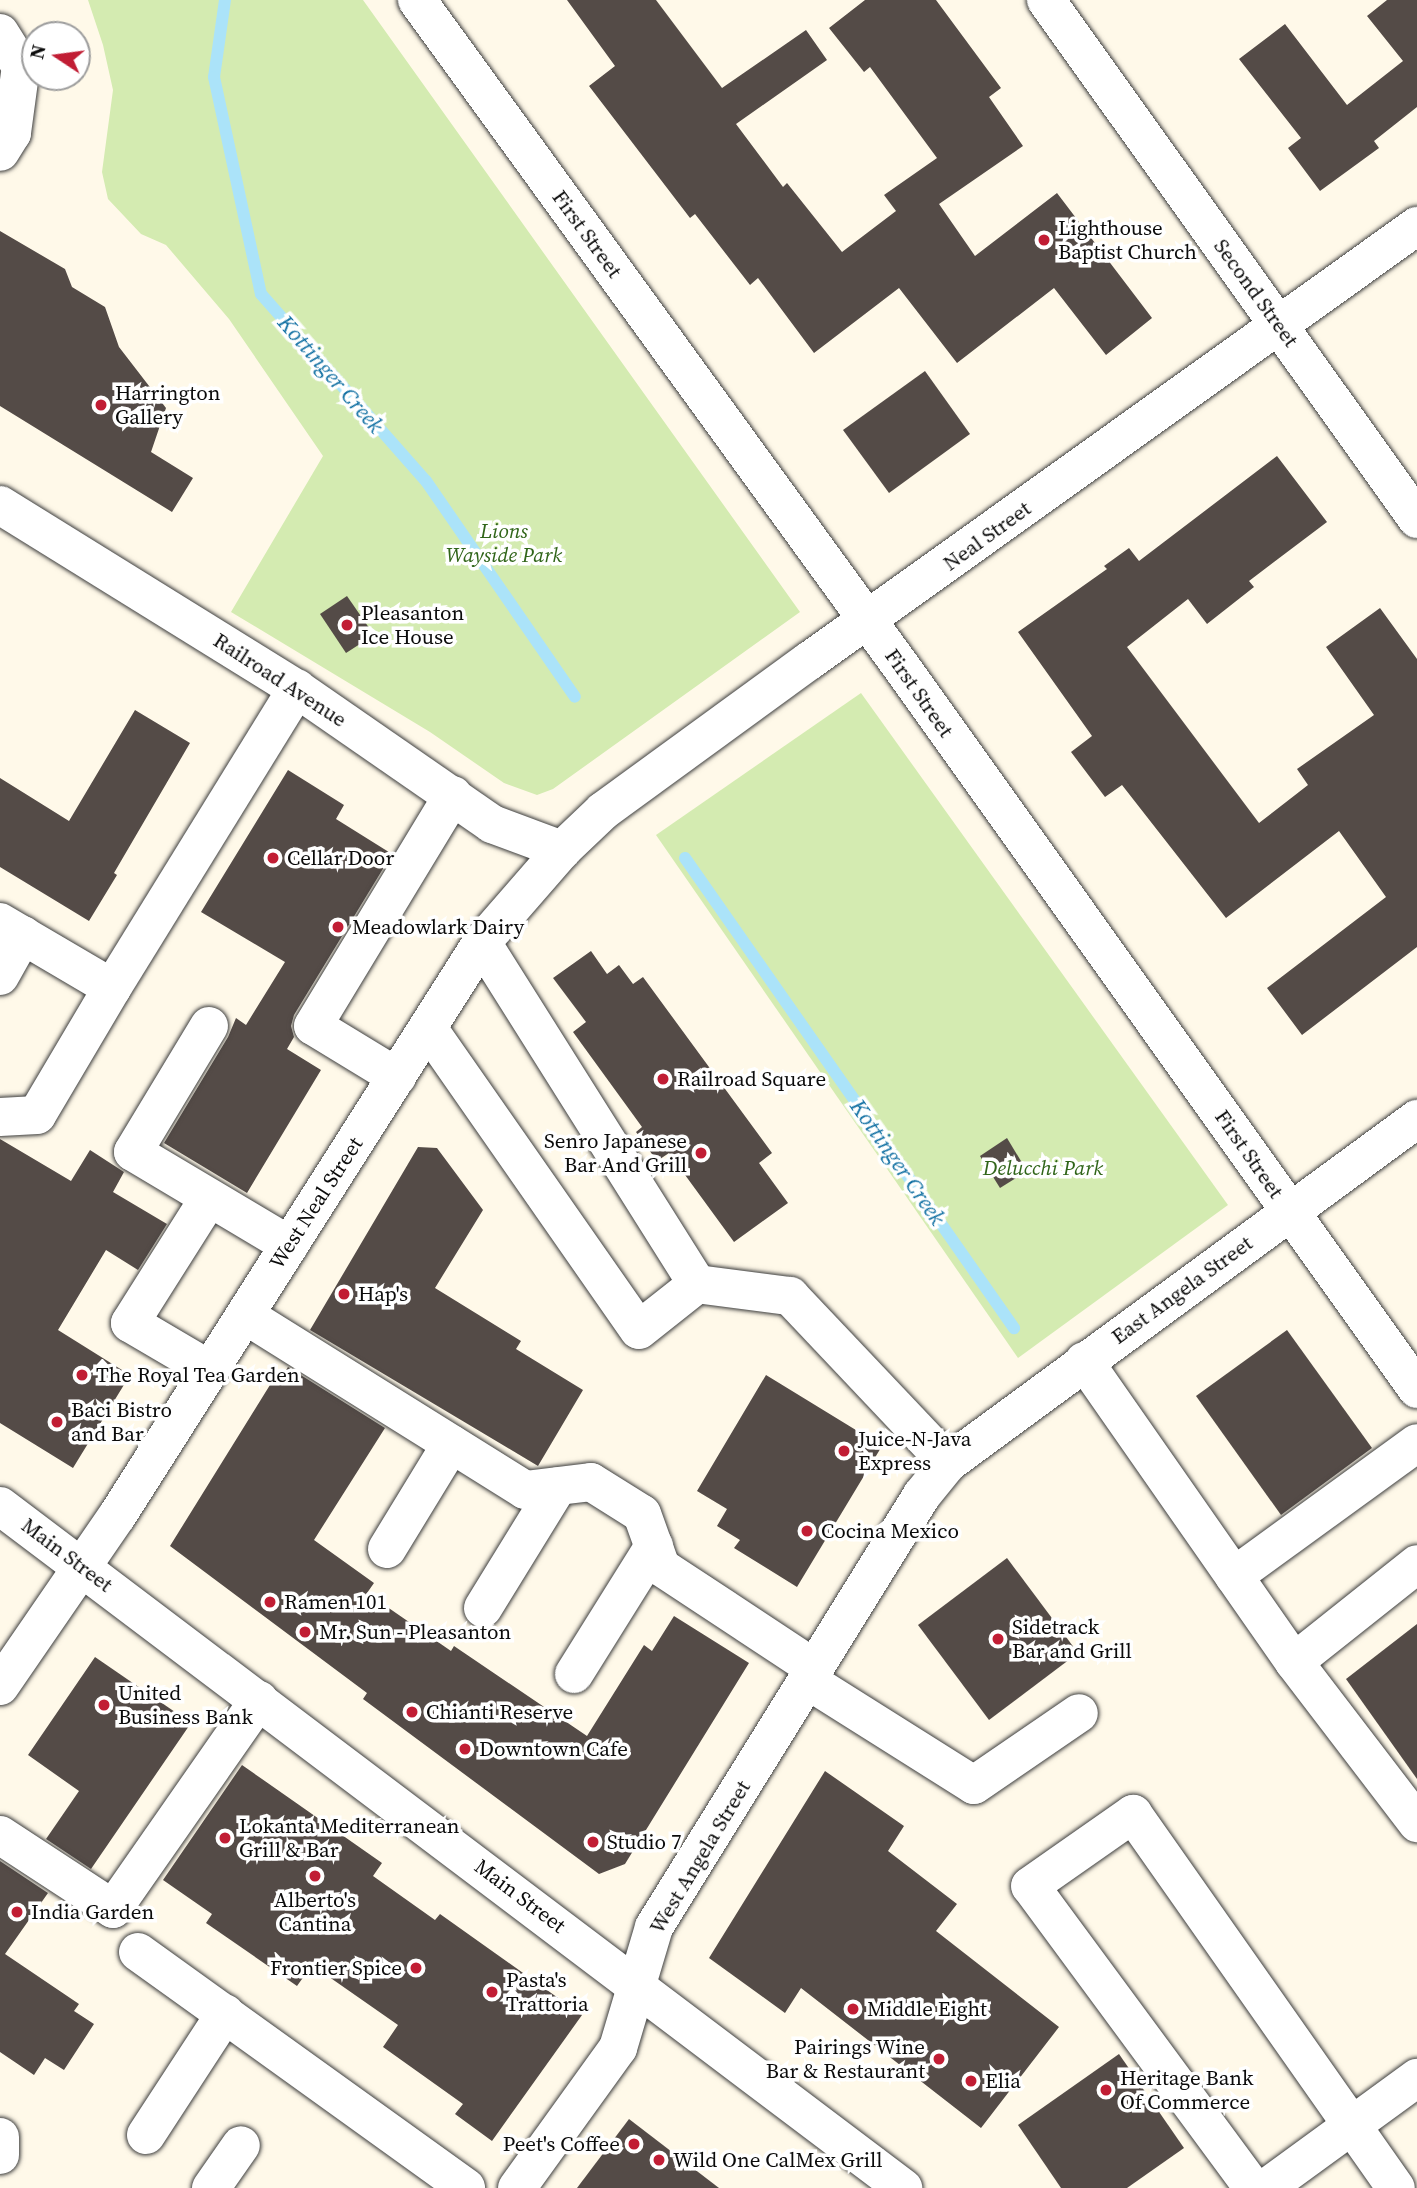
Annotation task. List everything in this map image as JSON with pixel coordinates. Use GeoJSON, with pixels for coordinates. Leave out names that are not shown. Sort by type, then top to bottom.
{"type":"FeatureCollection","features":[{"type":"Feature","properties":{"kind":"street","name":"First Street"},"geometry":{"type":"LineString","coordinates":[[417,0],[868,621],[1417,1389]]}},
{"type":"Feature","properties":{"kind":"street","name":"Second Street"},"geometry":{"type":"LineString","coordinates":[[1046,0],[1417,519]]}},
{"type":"Feature","properties":{"kind":"street"},"geometry":{"type":"LineString","coordinates":[[0,33],[21,66],[12,133],[0,152]]}},
{"type":"Feature","properties":{"kind":"street","name":"Neal Street"},"geometry":{"type":"LineString","coordinates":[[562,850],[603,811],[1417,226]]}},
{"type":"Feature","properties":{"kind":"street","name":"Railroad Avenue"},"geometry":{"type":"LineString","coordinates":[[0,505],[297,689],[492,824],[562,850]]}},
{"type":"Feature","properties":{"kind":"street"},"geometry":{"type":"LineString","coordinates":[[0,1117],[37,1115],[112,988],[297,689]]}},
{"type":"Feature","properties":{"kind":"street"},"geometry":{"type":"LineString","coordinates":[[397,1077],[313,1026],[453,795]]}},
{"type":"Feature","properties":{"kind":"street","name":"West Neal Street"},"geometry":{"type":"LineString","coordinates":[[0,1686],[210,1370],[482,942],[562,850]]}},
{"type":"Feature","properties":{"kind":"street"},"geometry":{"type":"LineString","coordinates":[[0,976],[11,928],[112,988]]}},
{"type":"Feature","properties":{"kind":"street"},"geometry":{"type":"LineString","coordinates":[[482,942],[697,1284]]}},
{"type":"Feature","properties":{"kind":"street"},"geometry":{"type":"LineString","coordinates":[[209,1026],[133,1152],[289,1245]]}},
{"type":"Feature","properties":{"kind":"street"},"geometry":{"type":"LineString","coordinates":[[428,1028],[639,1330],[697,1284],[790,1296],[948,1463]]}},
{"type":"Feature","properties":{"kind":"street","name":"East Angela Street"},"geometry":{"type":"LineString","coordinates":[[948,1463],[1417,1119]]}},
{"type":"Feature","properties":{"kind":"street"},"geometry":{"type":"LineString","coordinates":[[209,1198],[130,1322],[210,1370]]}},
{"type":"Feature","properties":{"kind":"street"},"geometry":{"type":"LineString","coordinates":[[244,1315],[525,1490],[592,1482],[642,1514],[661,1567],[974,1785],[1079,1713]]}},
{"type":"Feature","properties":{"kind":"street"},"geometry":{"type":"LineString","coordinates":[[1084,1362],[1294,1662],[1417,1823]]}},
{"type":"Feature","properties":{"kind":"street"},"geometry":{"type":"LineString","coordinates":[[1234,1576],[1417,1443]]}},
{"type":"Feature","properties":{"kind":"street"},"geometry":{"type":"LineString","coordinates":[[387,1549],[451,1444]]}},
{"type":"Feature","properties":{"kind":"street","name":"West Angela Street"},"geometry":{"type":"LineString","coordinates":[[517,2188],[618,2048],[654,1927],[922,1495],[948,1463]]}},
{"type":"Feature","properties":{"kind":"street"},"geometry":{"type":"LineString","coordinates":[[483,1608],[558,1486]]}},
{"type":"Feature","properties":{"kind":"street","name":"Main Street"},"geometry":{"type":"LineString","coordinates":[[0,1506],[903,2188]]}},
{"type":"Feature","properties":{"kind":"street"},"geometry":{"type":"LineString","coordinates":[[574,1674],[654,1546]]}},
{"type":"Feature","properties":{"kind":"street"},"geometry":{"type":"LineString","coordinates":[[1294,1662],[1417,1564]]}},
{"type":"Feature","properties":{"kind":"street"},"geometry":{"type":"LineString","coordinates":[[0,1835],[113,1909],[259,1700]]}},
{"type":"Feature","properties":{"kind":"street"},"geometry":{"type":"LineString","coordinates":[[1253,2188],[1030,1886],[1133,1814],[1396,2188]]}},
{"type":"Feature","properties":{"kind":"street"},"geometry":{"type":"LineString","coordinates":[[138,1952],[466,2188]]}},
{"type":"Feature","properties":{"kind":"street"},"geometry":{"type":"LineString","coordinates":[[146,2135],[225,2014]]}},
{"type":"Feature","properties":{"kind":"street"},"geometry":{"type":"LineString","coordinates":[[1266,2188],[1417,2078]]}},
{"type":"Feature","properties":{"kind":"street"},"geometry":{"type":"LineString","coordinates":[[0,2137],[0,2155]]}},
{"type":"Feature","properties":{"kind":"street"},"geometry":{"type":"LineString","coordinates":[[211,2188],[241,2145]]}},
{"type":"Feature","properties":{"kind":"green space","name":"Lions Wayside Park"},"geometry":{"type":"Polygon","coordinates":[[[88,0],[363,0],[800,612],[553,789],[537,795],[504,783],[430,732],[231,612],[323,456],[229,319],[166,245],[141,234],[108,199],[102,172],[113,90],[103,45],[88,0]]]}},
{"type":"Feature","properties":{"kind":"green space","name":"Delucchi Park"},"geometry":{"type":"Polygon","coordinates":[[[861,693],[1228,1205],[1018,1358],[656,835],[861,693]]]}},
{"type":"Feature","properties":{"kind":"building"},"geometry":{"type":"Polygon","coordinates":[[[567,0],[656,0],[722,88],[806,30],[827,60],[736,124],[783,187],[787,183],[842,252],[896,211],[884,195],[937,158],[870,67],[864,72],[829,28],[865,0],[936,0],[1001,88],[989,97],[1023,146],[939,204],[975,256],[1057,193],[1152,318],[1106,355],[1054,288],[957,363],[899,288],[814,353],[758,278],[750,285],[695,214],[690,218],[589,86],[615,66],[567,0]]]}},
{"type":"Feature","properties":{"kind":"building"},"geometry":{"type":"Polygon","coordinates":[[[1387,0],[1417,0],[1417,107],[1374,141],[1379,148],[1320,191],[1288,148],[1301,138],[1239,59],[1285,24],[1347,105],[1403,61],[1367,16],[1387,0]]]}},
{"type":"Feature","properties":{"kind":"building"},"geometry":{"type":"Polygon","coordinates":[[[0,231],[65,269],[72,287],[105,307],[119,347],[166,408],[151,452],[193,478],[172,512],[0,406],[0,231]]]}},
{"type":"Feature","properties":{"kind":"building"},"geometry":{"type":"Polygon","coordinates":[[[925,371],[970,434],[889,493],[843,430],[925,371]]]}},
{"type":"Feature","properties":{"kind":"building"},"geometry":{"type":"Polygon","coordinates":[[[1277,456],[1327,522],[1249,581],[1254,587],[1207,624],[1188,599],[1127,647],[1259,823],[1308,785],[1297,769],[1374,715],[1326,647],[1380,608],[1417,659],[1417,947],[1302,1035],[1267,988],[1386,897],[1339,831],[1226,918],[1122,785],[1105,797],[1071,752],[1092,736],[1018,632],[1107,569],[1104,566],[1129,548],[1139,561],[1277,456]]]}},
{"type":"Feature","properties":{"kind":"building","name":"Pleasanton Ice House"},"geometry":{"type":"Polygon","coordinates":[[[347,596],[374,635],[346,653],[320,614],[347,596]]]}},
{"type":"Feature","properties":{"kind":"building"},"geometry":{"type":"Polygon","coordinates":[[[135,710],[190,743],[89,921],[0,867],[0,778],[69,821],[135,710]]]}},
{"type":"Feature","properties":{"kind":"building"},"geometry":{"type":"Polygon","coordinates":[[[288,770],[344,805],[336,819],[392,854],[294,1015],[291,1026],[294,1037],[287,1049],[321,1070],[247,1193],[164,1143],[228,1037],[236,1018],[246,1025],[285,962],[201,912],[288,770]]]}},
{"type":"Feature","properties":{"kind":"building","name":"Railroad Square"},"geometry":{"type":"Polygon","coordinates":[[[591,951],[607,974],[619,965],[633,984],[643,977],[772,1153],[759,1163],[788,1203],[734,1242],[669,1153],[657,1161],[636,1132],[642,1127],[573,1032],[586,1022],[553,978],[591,951]]]}},
{"type":"Feature","properties":{"kind":"building"},"geometry":{"type":"Polygon","coordinates":[[[1007,1138],[1027,1171],[1000,1188],[980,1156],[1007,1138]]]}},
{"type":"Feature","properties":{"kind":"building"},"geometry":{"type":"Polygon","coordinates":[[[0,1139],[71,1181],[90,1150],[124,1172],[113,1192],[167,1224],[138,1270],[106,1250],[58,1330],[130,1375],[73,1468],[0,1423],[0,1139]]]}},
{"type":"Feature","properties":{"kind":"building"},"geometry":{"type":"Polygon","coordinates":[[[418,1147],[437,1148],[483,1210],[435,1288],[521,1341],[516,1349],[583,1390],[538,1466],[310,1330],[418,1147]]]}},
{"type":"Feature","properties":{"kind":"building"},"geometry":{"type":"Polygon","coordinates":[[[1287,1330],[1372,1448],[1281,1515],[1196,1396],[1287,1330]]]}},
{"type":"Feature","properties":{"kind":"building"},"geometry":{"type":"Polygon","coordinates":[[[288,1367],[385,1428],[314,1540],[374,1583],[367,1593],[451,1651],[454,1646],[587,1736],[644,1645],[652,1651],[674,1616],[749,1663],[625,1864],[599,1874],[363,1699],[367,1693],[170,1546],[278,1372],[283,1375],[288,1367]]]}},
{"type":"Feature","properties":{"kind":"building"},"geometry":{"type":"Polygon","coordinates":[[[766,1375],[882,1446],[797,1587],[734,1548],[740,1540],[717,1526],[727,1509],[697,1491],[766,1375]]]}},
{"type":"Feature","properties":{"kind":"building","name":"Sidetrack Bar and Grill"},"geometry":{"type":"Polygon","coordinates":[[[1007,1558],[1078,1653],[989,1720],[918,1625],[1007,1558]]]}},
{"type":"Feature","properties":{"kind":"building"},"geometry":{"type":"Polygon","coordinates":[[[1417,1624],[1417,1779],[1346,1679],[1417,1624]]]}},
{"type":"Feature","properties":{"kind":"building"},"geometry":{"type":"Polygon","coordinates":[[[95,1657],[191,1723],[91,1869],[46,1839],[79,1791],[28,1755],[95,1657]]]}},
{"type":"Feature","properties":{"kind":"building"},"geometry":{"type":"Polygon","coordinates":[[[242,1765],[382,1863],[373,1876],[435,1920],[440,1914],[582,2015],[492,2141],[455,2114],[463,2104],[383,2047],[398,2025],[312,1965],[297,1986],[206,1923],[212,1914],[163,1880],[242,1765]]]}},
{"type":"Feature","properties":{"kind":"building"},"geometry":{"type":"Polygon","coordinates":[[[825,1771],[904,1826],[888,1851],[957,1904],[936,1931],[1059,2027],[981,2128],[801,1988],[785,2013],[709,1958],[825,1771]]]}},
{"type":"Feature","properties":{"kind":"building"},"geometry":{"type":"Polygon","coordinates":[[[0,1861],[48,1893],[5,1954],[79,2004],[74,2011],[94,2024],[64,2070],[45,2058],[34,2075],[0,2052],[0,1861]]]}},
{"type":"Feature","properties":{"kind":"building","name":"Heritage Bank Of Commerce"},"geometry":{"type":"Polygon","coordinates":[[[1119,2054],[1184,2148],[1127,2188],[1061,2188],[1018,2125],[1119,2054]]]}},
{"type":"Feature","properties":{"kind":"building"},"geometry":{"type":"Polygon","coordinates":[[[629,2119],[719,2188],[577,2188],[629,2119]]]}},
{"type":"Feature","properties":{"kind":"waterway","name":"Kottinger Creek"},"geometry":{"type":"LineString","coordinates":[[225,0],[214,77],[261,294],[426,481],[575,697]]}},
{"type":"Feature","properties":{"kind":"waterway","name":"Kottinger Creek"},"geometry":{"type":"LineString","coordinates":[[685,858],[1014,1328]]}},
{"type":"Feature","properties":{"kind":"place","name":"Lighthouse Baptist Church"},"geometry":{"type":"Point","coordinates":[1044,240]}},
{"type":"Feature","properties":{"kind":"place","name":"Harrington Gallery"},"geometry":{"type":"Point","coordinates":[101,405]}},
{"type":"Feature","properties":{"kind":"place","name":"Pleasanton Ice House"},"geometry":{"type":"Point","coordinates":[347,625]}},
{"type":"Feature","properties":{"kind":"place","name":"Cellar Door"},"geometry":{"type":"Point","coordinates":[273,858]}},
{"type":"Feature","properties":{"kind":"place","name":"Meadowlark Dairy"},"geometry":{"type":"Point","coordinates":[338,927]}},
{"type":"Feature","properties":{"kind":"place","name":"Railroad Square"},"geometry":{"type":"Point","coordinates":[663,1079]}},
{"type":"Feature","properties":{"kind":"place","name":"Senro Japanese Bar And Grill"},"geometry":{"type":"Point","coordinates":[701,1153]}},
{"type":"Feature","properties":{"kind":"place","name":"Hap's"},"geometry":{"type":"Point","coordinates":[344,1294]}},
{"type":"Feature","properties":{"kind":"place","name":"The Royal Tea Garden"},"geometry":{"type":"Point","coordinates":[82,1375]}},
{"type":"Feature","properties":{"kind":"place","name":"Baci Bistro and Bar"},"geometry":{"type":"Point","coordinates":[57,1422]}},
{"type":"Feature","properties":{"kind":"place","name":"Juice-N-Java Express"},"geometry":{"type":"Point","coordinates":[844,1451]}},
{"type":"Feature","properties":{"kind":"place","name":"Cocina Mexico"},"geometry":{"type":"Point","coordinates":[807,1531]}},
{"type":"Feature","properties":{"kind":"place","name":"Ramen 101"},"geometry":{"type":"Point","coordinates":[270,1602]}},
{"type":"Feature","properties":{"kind":"place","name":"Mr. Sun - Pleasanton"},"geometry":{"type":"Point","coordinates":[305,1632]}},
{"type":"Feature","properties":{"kind":"place","name":"Sidetrack Bar and Grill"},"geometry":{"type":"Point","coordinates":[998,1639]}},
{"type":"Feature","properties":{"kind":"place","name":"United Business Bank"},"geometry":{"type":"Point","coordinates":[104,1705]}},
{"type":"Feature","properties":{"kind":"place","name":"Chianti Reserve"},"geometry":{"type":"Point","coordinates":[412,1712]}},
{"type":"Feature","properties":{"kind":"place","name":"Downtown Cafe"},"geometry":{"type":"Point","coordinates":[465,1749]}},
{"type":"Feature","properties":{"kind":"place","name":"Lokanta Mediterranean Grill & Bar"},"geometry":{"type":"Point","coordinates":[225,1838]}},
{"type":"Feature","properties":{"kind":"place","name":"Studio 7"},"geometry":{"type":"Point","coordinates":[593,1842]}},
{"type":"Feature","properties":{"kind":"place","name":"Alberto's Cantina"},"geometry":{"type":"Point","coordinates":[315,1876]}},
{"type":"Feature","properties":{"kind":"place","name":"India Garden"},"geometry":{"type":"Point","coordinates":[17,1912]}},
{"type":"Feature","properties":{"kind":"place","name":"Frontier Spice"},"geometry":{"type":"Point","coordinates":[416,1968]}},
{"type":"Feature","properties":{"kind":"place","name":"Pasta's Trattoria"},"geometry":{"type":"Point","coordinates":[492,1992]}},
{"type":"Feature","properties":{"kind":"place","name":"Middle Eight"},"geometry":{"type":"Point","coordinates":[853,2009]}},
{"type":"Feature","properties":{"kind":"place","name":"Pairings Wine Bar & Restaurant"},"geometry":{"type":"Point","coordinates":[939,2059]}},
{"type":"Feature","properties":{"kind":"place","name":"Elia"},"geometry":{"type":"Point","coordinates":[971,2081]}},
{"type":"Feature","properties":{"kind":"place","name":"Heritage Bank Of Commerce"},"geometry":{"type":"Point","coordinates":[1106,2090]}},
{"type":"Feature","properties":{"kind":"place","name":"Peet's Coffee"},"geometry":{"type":"Point","coordinates":[634,2144]}},
{"type":"Feature","properties":{"kind":"place","name":"Wild One CalMex Grill"},"geometry":{"type":"Point","coordinates":[659,2160]}}]}
